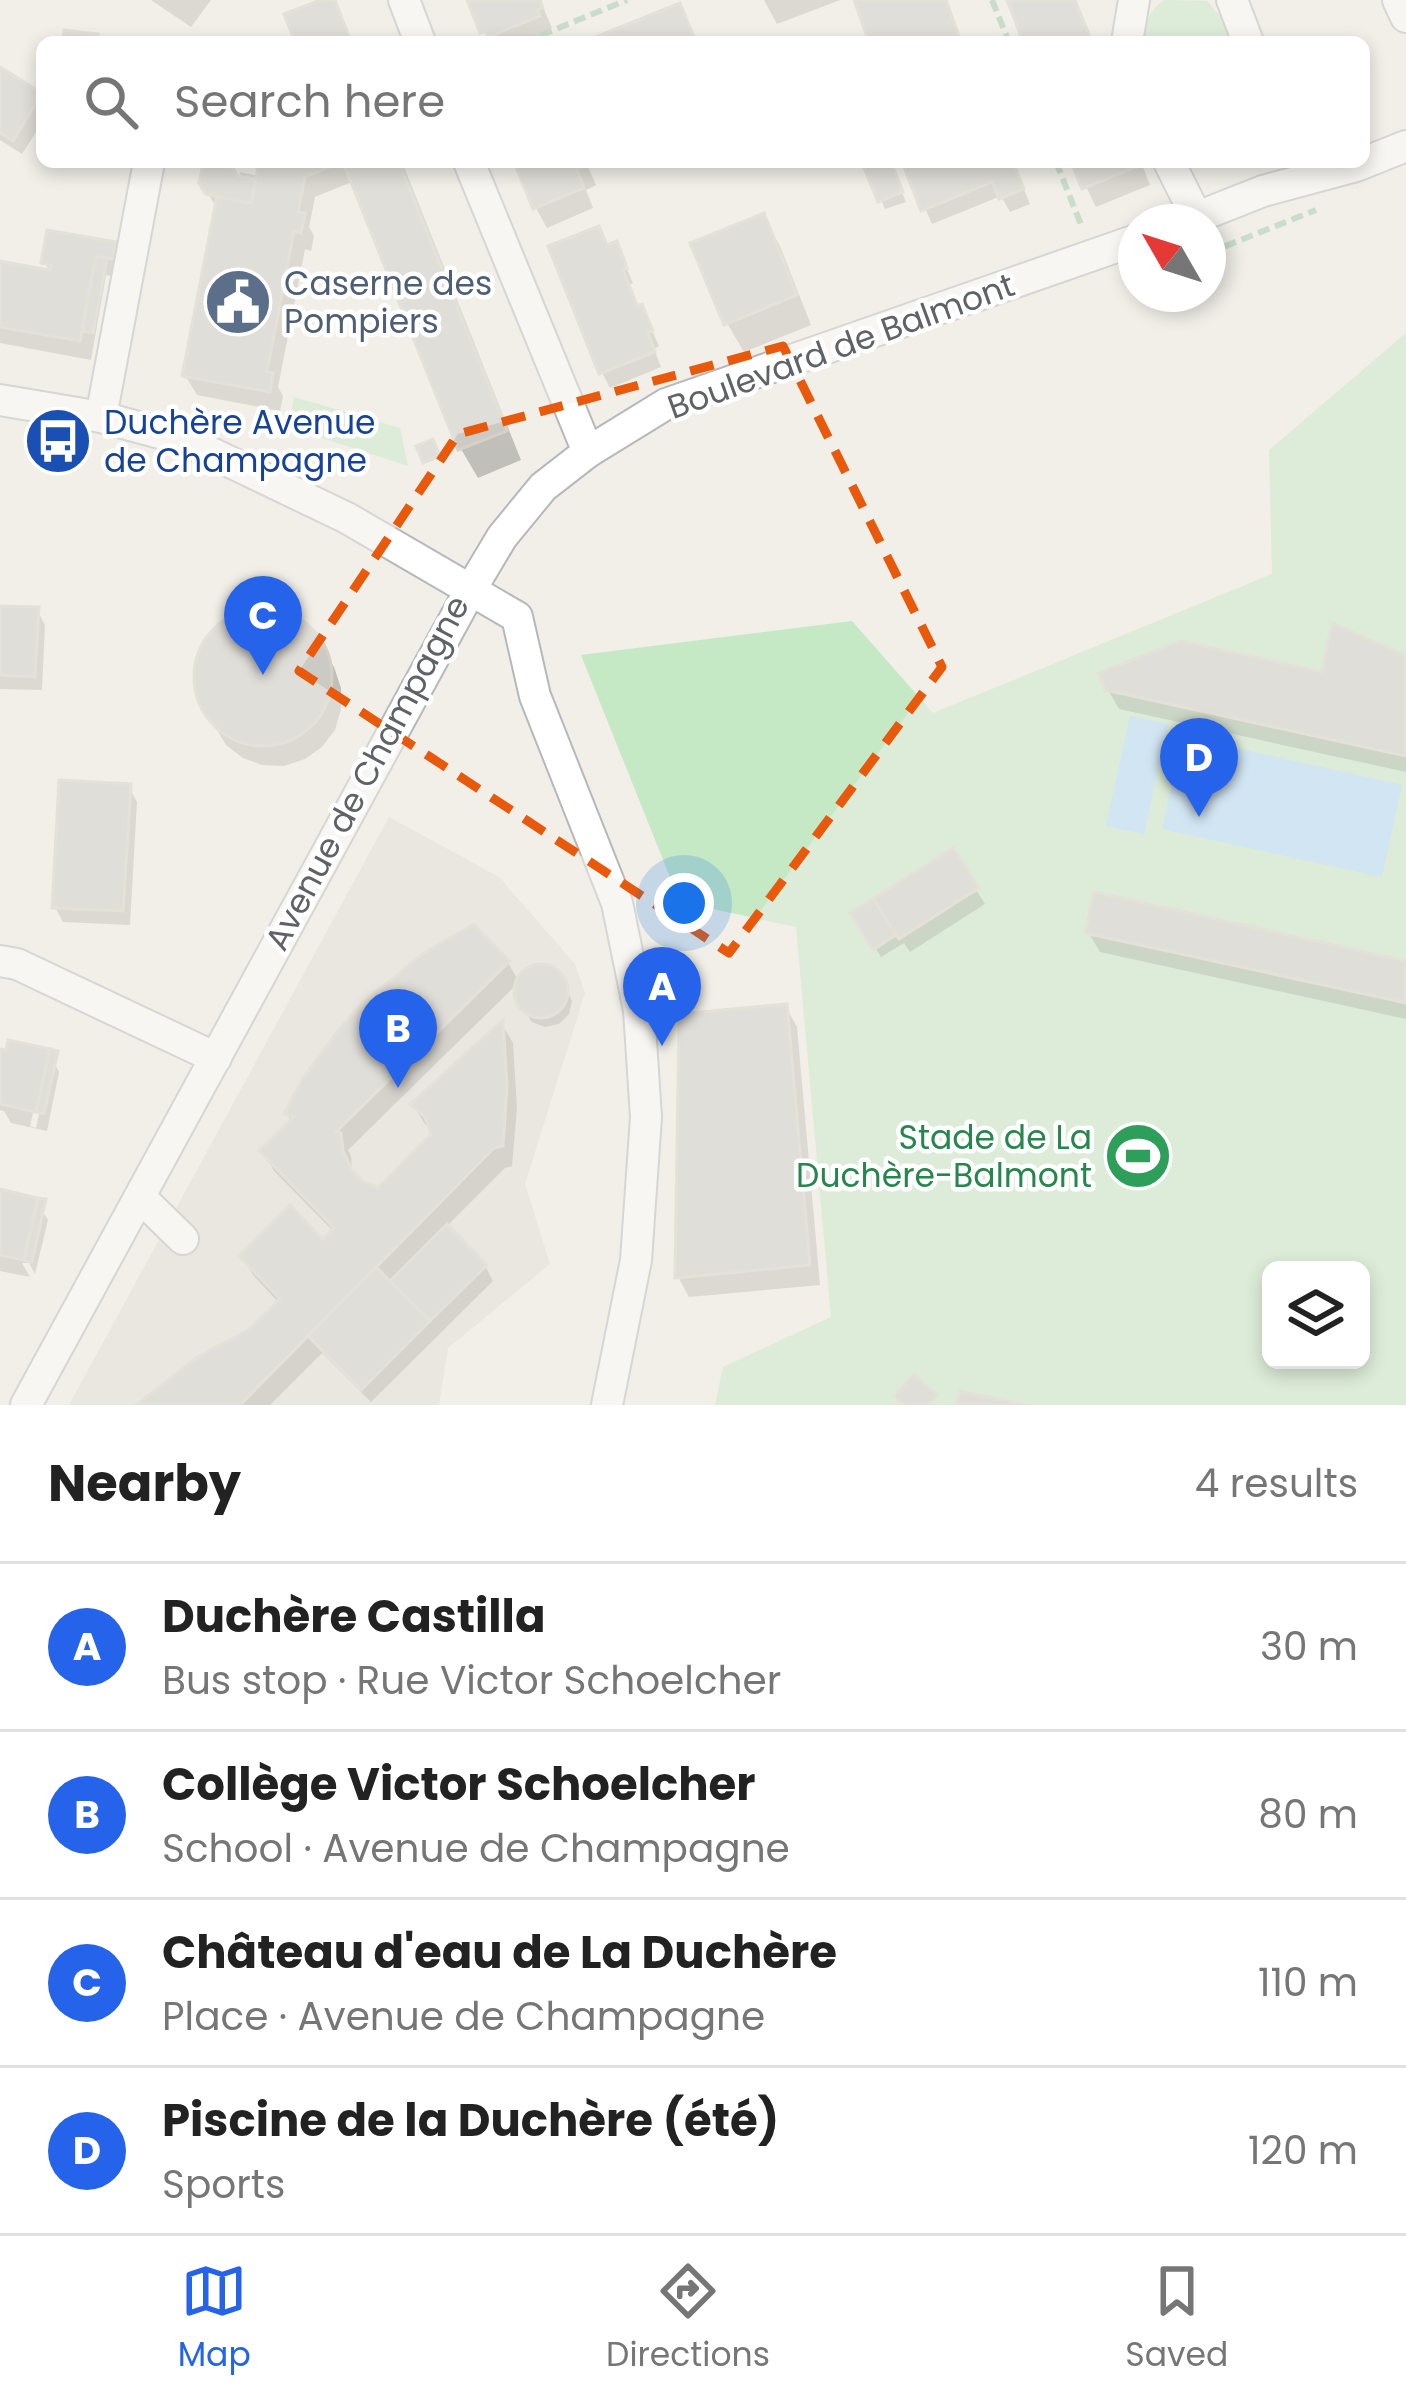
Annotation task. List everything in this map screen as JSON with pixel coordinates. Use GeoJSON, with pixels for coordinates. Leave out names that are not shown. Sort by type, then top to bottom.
{"type":"FeatureCollection","features":[{"type":"Feature","properties":{"kind":"street"},"geometry":{"type":"LineString","coordinates":[[404,0],[418,36]]}},
{"type":"Feature","properties":{"kind":"street"},"geometry":{"type":"LineString","coordinates":[[1128,36],[1134,0]]}},
{"type":"Feature","properties":{"kind":"street"},"geometry":{"type":"LineString","coordinates":[[1232,0],[1246,36]]}},
{"type":"Feature","properties":{"kind":"street"},"geometry":{"type":"LineString","coordinates":[[1399,0],[1406,17]]}},
{"type":"Feature","properties":{"kind":"street"},"geometry":{"type":"LineString","coordinates":[[1370,160],[1406,146]]}},
{"type":"Feature","properties":{"kind":"street"},"geometry":{"type":"LineString","coordinates":[[101,416],[148,168]]}},
{"type":"Feature","properties":{"kind":"street"},"geometry":{"type":"LineString","coordinates":[[471,168],[588,452]]}},
{"type":"Feature","properties":{"kind":"street"},"geometry":{"type":"LineString","coordinates":[[1170,168],[1185,204]]}},
{"type":"Feature","properties":{"kind":"street"},"geometry":{"type":"LineString","coordinates":[[1218,204],[1263,177],[1339,168]]}},
{"type":"Feature","properties":{"kind":"street","name":"Boulevard de Balmont"},"geometry":{"type":"LineString","coordinates":[[471,589],[502,537],[543,487],[588,452],[666,404],[1118,247]]}},
{"type":"Feature","properties":{"kind":"street","name":"Avenue de Champagne"},"geometry":{"type":"LineString","coordinates":[[0,400],[101,416],[182,439],[347,518],[471,589],[26,1405]]}},
{"type":"Feature","properties":{"kind":"street"},"geometry":{"type":"LineString","coordinates":[[471,589],[517,617],[535,696],[617,903],[639,1010],[646,1117],[637,1260],[607,1405]]}},
{"type":"Feature","properties":{"kind":"street"},"geometry":{"type":"LineString","coordinates":[[0,961],[17,964],[216,1058]]}},
{"type":"Feature","properties":{"kind":"street"},"geometry":{"type":"LineString","coordinates":[[140,1197],[183,1239]]}},
{"type":"Feature","properties":{"kind":"path"},"geometry":{"type":"LineString","coordinates":[[539,36],[627,0]]}},
{"type":"Feature","properties":{"kind":"path"},"geometry":{"type":"LineString","coordinates":[[992,0],[1007,36]]}},
{"type":"Feature","properties":{"kind":"path"},"geometry":{"type":"LineString","coordinates":[[1058,168],[1082,227]]}},
{"type":"Feature","properties":{"kind":"path"},"geometry":{"type":"LineString","coordinates":[[1226,246],[1318,209]]}},
{"type":"Feature","properties":{"kind":"highlighted area"},"geometry":{"type":"Polygon","coordinates":[[[783,346],[942,667],[729,953],[299,671],[458,434],[783,346]]]}},
{"type":"Feature","properties":{"kind":"shaded area"},"geometry":{"type":"Polygon","coordinates":[[[389,817],[499,877],[575,964],[585,993],[525,1184],[550,1264],[448,1348],[439,1405],[69,1405],[389,817]]]}},
{"type":"Feature","properties":{"kind":"green space"},"geometry":{"type":"Polygon","coordinates":[[[1165,0],[1207,1],[1231,36],[1144,36],[1155,7],[1165,0]]]}},
{"type":"Feature","properties":{"kind":"green space"},"geometry":{"type":"Polygon","coordinates":[[[1406,333],[1406,1405],[715,1405],[723,1367],[831,1317],[796,927],[680,902],[581,655],[852,621],[933,713],[1272,574],[1269,450],[1406,333]]]}},
{"type":"Feature","properties":{"kind":"green space"},"geometry":{"type":"Polygon","coordinates":[[[294,397],[400,428],[408,466],[288,427],[294,397]]]}},
{"type":"Feature","properties":{"kind":"water"},"geometry":{"type":"Polygon","coordinates":[[[1130,716],[1168,724],[1144,834],[1106,826],[1130,716]]]}},
{"type":"Feature","properties":{"kind":"water"},"geometry":{"type":"Polygon","coordinates":[[[1182,736],[1402,785],[1382,877],[1162,829],[1182,736]]]}},
{"type":"Feature","properties":{"kind":"building"},"geometry":{"type":"Polygon","coordinates":[[[320,0],[335,0],[349,36],[293,36],[284,14],[320,0]]]}},
{"type":"Feature","properties":{"kind":"building"},"geometry":{"type":"Polygon","coordinates":[[[467,0],[540,0],[540,16],[490,36],[480,33],[467,0]]]}},
{"type":"Feature","properties":{"kind":"building"},"geometry":{"type":"Polygon","coordinates":[[[854,0],[946,0],[959,36],[867,36],[854,0]]]}},
{"type":"Feature","properties":{"kind":"building"},"geometry":{"type":"Polygon","coordinates":[[[1007,0],[1075,0],[1090,36],[1021,36],[1007,0]]]}},
{"type":"Feature","properties":{"kind":"building"},"geometry":{"type":"Polygon","coordinates":[[[680,3],[694,36],[598,36],[680,3]]]}},
{"type":"Feature","properties":{"kind":"building"},"geometry":{"type":"Polygon","coordinates":[[[64,30],[98,34],[98,36],[64,36],[64,30]]]}},
{"type":"Feature","properties":{"kind":"building"},"geometry":{"type":"Polygon","coordinates":[[[0,67],[36,89],[36,103],[13,141],[0,133],[0,67]]]}},
{"type":"Feature","properties":{"kind":"building"},"geometry":{"type":"Polygon","coordinates":[[[233,168],[238,176],[256,179],[251,203],[205,194],[199,183],[202,169],[233,168]]]}},
{"type":"Feature","properties":{"kind":"building","name":"Caserne des Pompiers"},"geometry":{"type":"Polygon","coordinates":[[[258,168],[327,168],[305,177],[298,212],[305,213],[301,233],[294,231],[267,372],[273,373],[270,392],[182,376],[217,196],[251,203],[258,168]]]}},
{"type":"Feature","properties":{"kind":"building"},"geometry":{"type":"Polygon","coordinates":[[[345,168],[401,168],[507,431],[458,450],[345,168]]]}},
{"type":"Feature","properties":{"kind":"building"},"geometry":{"type":"Polygon","coordinates":[[[516,168],[580,168],[584,188],[533,209],[516,168]]]}},
{"type":"Feature","properties":{"kind":"building"},"geometry":{"type":"Polygon","coordinates":[[[864,168],[893,168],[903,192],[878,202],[864,168]]]}},
{"type":"Feature","properties":{"kind":"building"},"geometry":{"type":"Polygon","coordinates":[[[904,168],[1015,168],[1024,189],[999,199],[992,182],[921,211],[904,168]]]}},
{"type":"Feature","properties":{"kind":"building"},"geometry":{"type":"Polygon","coordinates":[[[1073,168],[1134,168],[1082,189],[1073,168]]]}},
{"type":"Feature","properties":{"kind":"building"},"geometry":{"type":"Polygon","coordinates":[[[764,213],[797,295],[724,325],[690,243],[764,213]]]}},
{"type":"Feature","properties":{"kind":"building"},"geometry":{"type":"Polygon","coordinates":[[[599,226],[607,245],[617,241],[637,306],[642,304],[653,331],[648,333],[655,352],[599,374],[548,246],[599,226]]]}},
{"type":"Feature","properties":{"kind":"building"},"geometry":{"type":"Polygon","coordinates":[[[47,230],[116,242],[113,259],[96,256],[80,341],[0,327],[0,261],[50,270],[51,265],[41,263],[47,230]]]}},
{"type":"Feature","properties":{"kind":"building"},"geometry":{"type":"Polygon","coordinates":[[[96,256],[107,258],[93,333],[82,331],[96,256]]]}},
{"type":"Feature","properties":{"kind":"building"},"geometry":{"type":"Polygon","coordinates":[[[433,439],[440,456],[423,463],[416,446],[433,439]]]}},
{"type":"Feature","properties":{"kind":"building"},"geometry":{"type":"Polygon","coordinates":[[[0,606],[39,607],[35,677],[0,675],[0,606]]]}},
{"type":"Feature","properties":{"kind":"building"},"geometry":{"type":"Polygon","coordinates":[[[263,608],[289,613],[312,628],[327,651],[332,677],[327,703],[312,726],[289,741],[263,746],[237,741],[214,726],[199,703],[194,677],[199,651],[214,628],[237,613],[263,608]]]}},
{"type":"Feature","properties":{"kind":"building"},"geometry":{"type":"Polygon","coordinates":[[[1332,623],[1406,656],[1406,756],[1105,690],[1098,673],[1181,641],[1322,672],[1332,623]]]}},
{"type":"Feature","properties":{"kind":"building"},"geometry":{"type":"Polygon","coordinates":[[[59,780],[131,784],[123,911],[52,908],[59,780]]]}},
{"type":"Feature","properties":{"kind":"building"},"geometry":{"type":"Polygon","coordinates":[[[953,848],[979,888],[899,939],[873,899],[953,848]]]}},
{"type":"Feature","properties":{"kind":"building"},"geometry":{"type":"Polygon","coordinates":[[[1094,892],[1406,961],[1406,1003],[1085,933],[1094,892]]]}},
{"type":"Feature","properties":{"kind":"building"},"geometry":{"type":"Polygon","coordinates":[[[873,899],[896,935],[873,950],[850,913],[873,899]]]}},
{"type":"Feature","properties":{"kind":"building"},"geometry":{"type":"Polygon","coordinates":[[[474,924],[510,961],[336,1132],[341,1133],[352,1170],[378,1188],[431,1134],[425,1117],[410,1104],[503,1020],[507,1086],[503,1146],[494,1148],[240,1405],[136,1405],[199,1356],[248,1330],[280,1299],[239,1256],[290,1205],[323,1239],[334,1228],[259,1151],[294,1116],[284,1114],[303,1078],[363,1003],[421,955],[474,924]]]}},
{"type":"Feature","properties":{"kind":"building"},"geometry":{"type":"Polygon","coordinates":[[[541,964],[560,972],[568,991],[560,1010],[541,1018],[522,1010],[514,991],[522,972],[541,964]]]}},
{"type":"Feature","properties":{"kind":"building"},"geometry":{"type":"Polygon","coordinates":[[[787,1004],[810,1265],[675,1278],[679,1014],[787,1004]]]}},
{"type":"Feature","properties":{"kind":"building"},"geometry":{"type":"Polygon","coordinates":[[[8,1040],[50,1049],[36,1112],[0,1104],[0,1049],[6,1050],[8,1040]]]}},
{"type":"Feature","properties":{"kind":"building"},"geometry":{"type":"Polygon","coordinates":[[[50,1049],[58,1051],[44,1114],[36,1112],[50,1049]]]}},
{"type":"Feature","properties":{"kind":"building"},"geometry":{"type":"Polygon","coordinates":[[[0,1189],[38,1198],[24,1260],[0,1255],[0,1189]]]}},
{"type":"Feature","properties":{"kind":"building"},"geometry":{"type":"Polygon","coordinates":[[[38,1198],[46,1199],[32,1262],[24,1260],[38,1198]]]}},
{"type":"Feature","properties":{"kind":"building"},"geometry":{"type":"Polygon","coordinates":[[[447,1224],[487,1265],[430,1321],[390,1281],[447,1224]]]}},
{"type":"Feature","properties":{"kind":"building"},"geometry":{"type":"Polygon","coordinates":[[[376,1267],[430,1321],[361,1390],[308,1336],[376,1267]]]}},
{"type":"Feature","properties":{"kind":"building"},"geometry":{"type":"Polygon","coordinates":[[[914,1374],[937,1395],[927,1405],[904,1405],[894,1396],[914,1374]]]}},
{"type":"Feature","properties":{"kind":"building"},"geometry":{"type":"Polygon","coordinates":[[[960,1391],[1025,1405],[956,1405],[960,1391]]]}},
{"type":"Feature","properties":{"kind":"place","name":"Caserne des Pompiers"},"geometry":{"type":"Point","coordinates":[238,302]}},
{"type":"Feature","properties":{"kind":"place","name":"Duchère Avenue de Champagne"},"geometry":{"type":"Point","coordinates":[58,441]}},
{"type":"Feature","properties":{"kind":"place","name":"Château d'eau de La Duchère"},"geometry":{"type":"Point","coordinates":[263,675]}},
{"type":"Feature","properties":{"kind":"place","name":"Piscine de la Duchère (été)"},"geometry":{"type":"Point","coordinates":[1199,817]}},
{"type":"Feature","properties":{"kind":"place","name":"Duchère Castilla"},"geometry":{"type":"Point","coordinates":[662,1046]}},
{"type":"Feature","properties":{"kind":"place","name":"Collège Victor Schoelcher"},"geometry":{"type":"Point","coordinates":[398,1088]}},
{"type":"Feature","properties":{"kind":"place","name":"Stade de La Duchère-Balmont"},"geometry":{"type":"Point","coordinates":[1138,1156]}}]}
